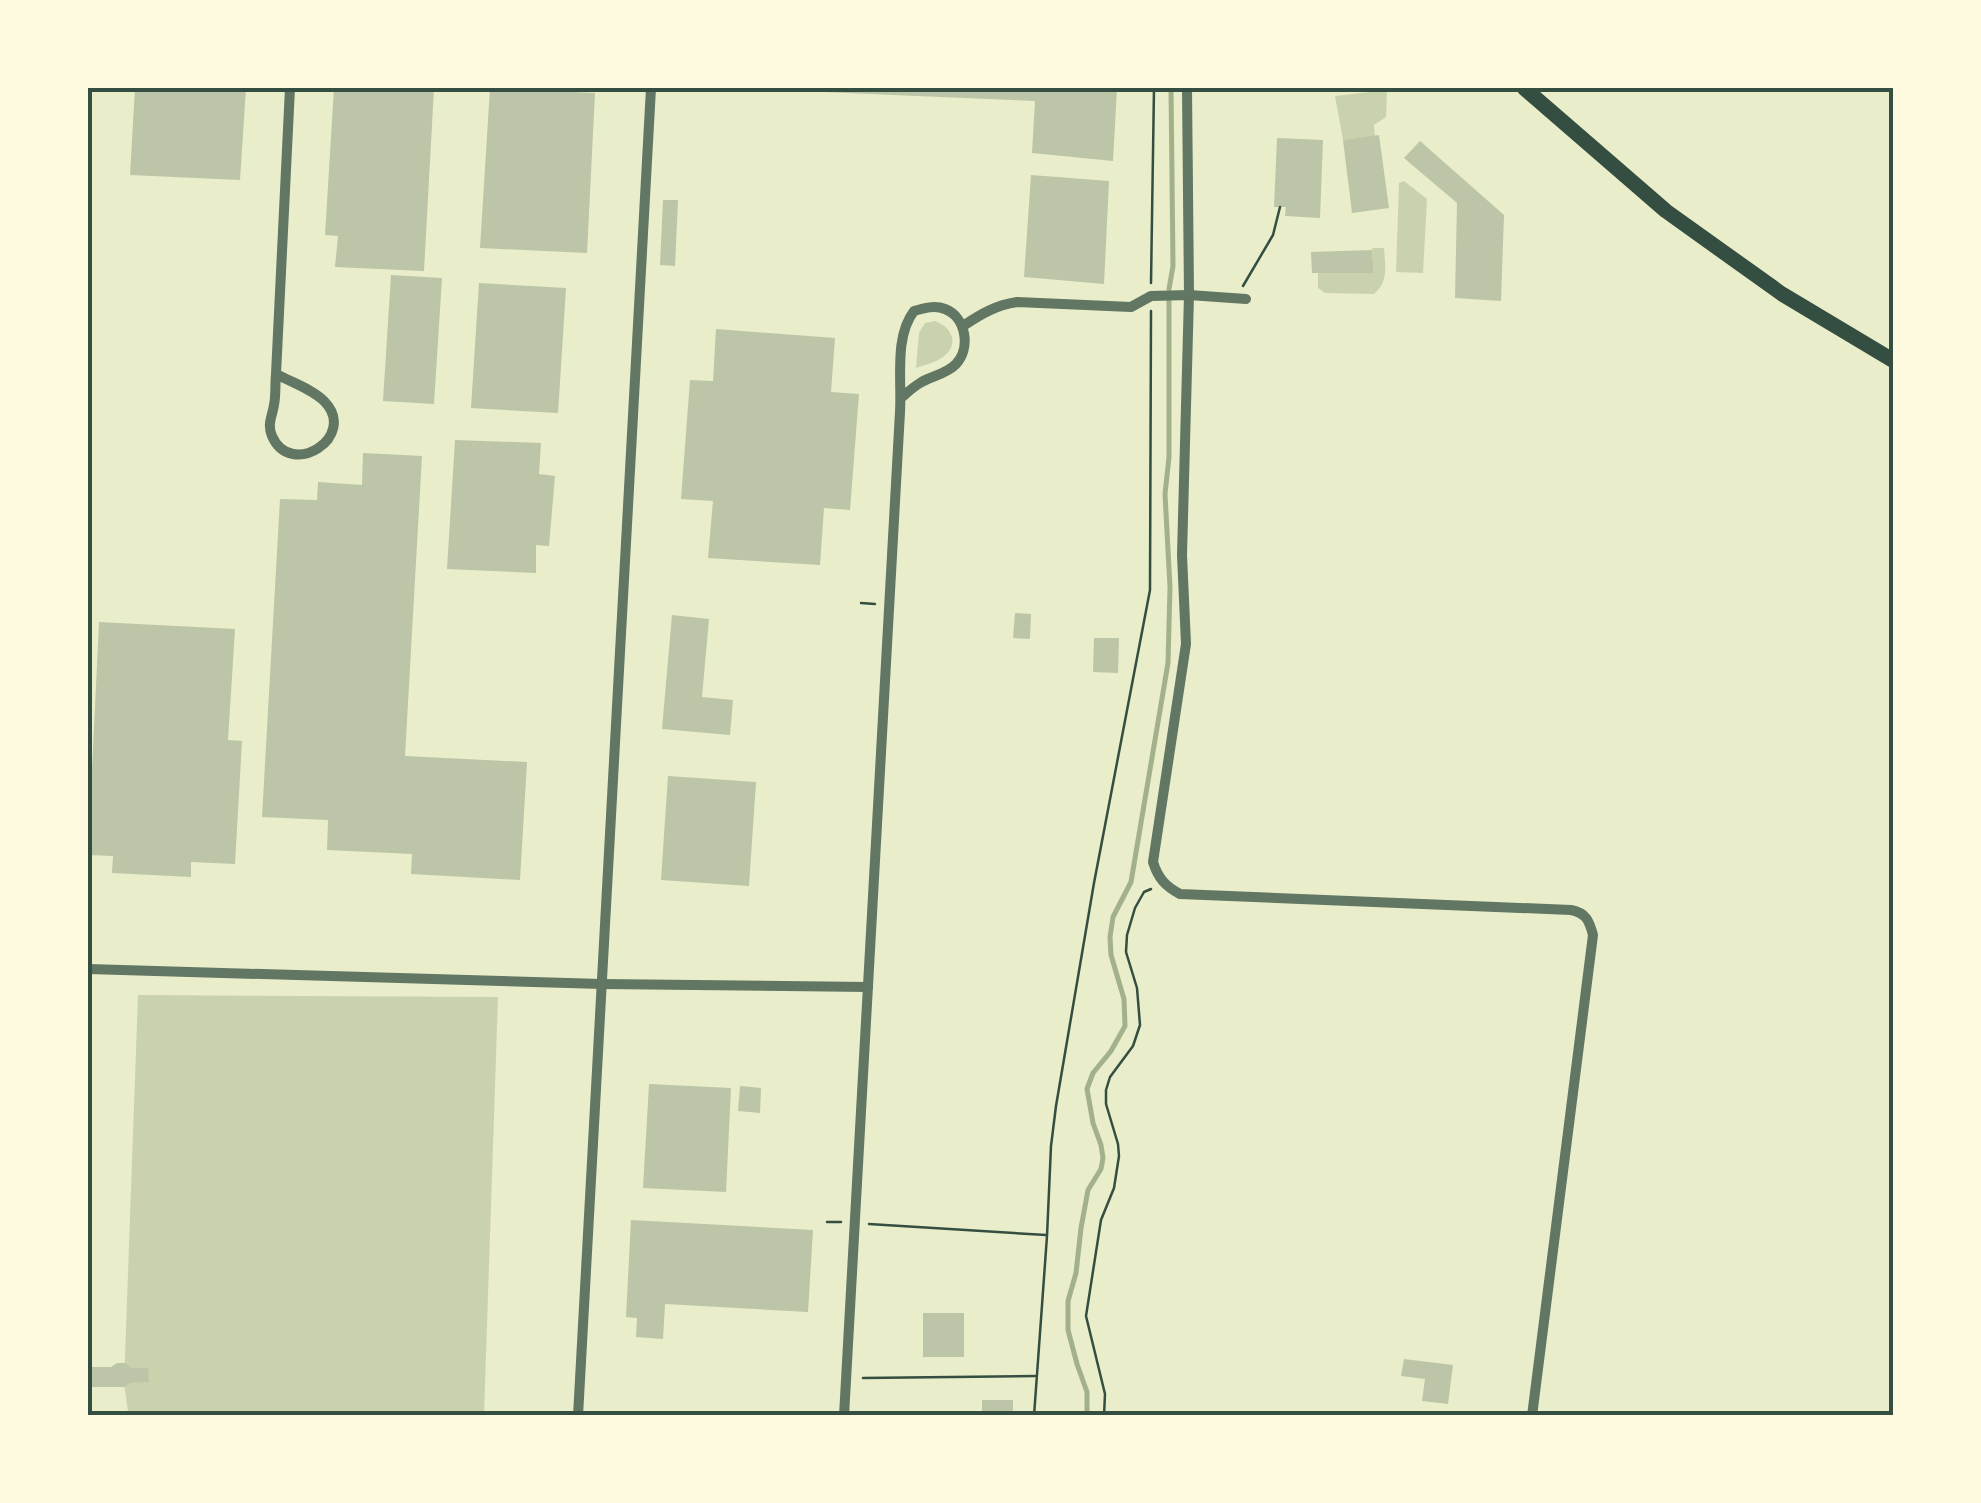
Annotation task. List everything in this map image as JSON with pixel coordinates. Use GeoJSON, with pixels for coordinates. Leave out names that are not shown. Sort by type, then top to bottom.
{"type":"FeatureCollection","features":[{"type":"Feature","properties":{"kind":"main road"},"geometry":{"type":"LineString","coordinates":[[1524,88],[1666,210],[1782,294],[1894,361]]}},
{"type":"Feature","properties":{"kind":"street"},"geometry":{"type":"LineString","coordinates":[[276,374],[328,405],[333,422],[327,442],[320,449],[308,454],[279,446],[269,420],[274,406],[290,88]]}},
{"type":"Feature","properties":{"kind":"street"},"geometry":{"type":"LineString","coordinates":[[578,1416],[651,88]]}},
{"type":"Feature","properties":{"kind":"street"},"geometry":{"type":"LineString","coordinates":[[1188,88],[1190,295],[1182,555],[1186,644],[1153,862],[1157,876],[1167,888],[1180,894],[1570,910],[1589,919],[1593,934],[1532,1416]]}},
{"type":"Feature","properties":{"kind":"street"},"geometry":{"type":"LineString","coordinates":[[963,326],[1001,304],[1017,302],[1130,307],[1151,296],[1244,294]]}},
{"type":"Feature","properties":{"kind":"street"},"geometry":{"type":"LineString","coordinates":[[844,1416],[902,338],[905,322],[914,311],[943,307],[956,315],[963,326],[962,356],[954,366],[920,382],[901,398]]}},
{"type":"Feature","properties":{"kind":"street"},"geometry":{"type":"LineString","coordinates":[[88,969],[602,984],[868,987]]}},
{"type":"Feature","properties":{"kind":"path"},"geometry":{"type":"LineString","coordinates":[[1034,1416],[1056,1106],[1150,590],[1154,88]]}},
{"type":"Feature","properties":{"kind":"path"},"geometry":{"type":"LineString","coordinates":[[1244,294],[1273,235],[1280,207]]}},
{"type":"Feature","properties":{"kind":"path"},"geometry":{"type":"LineString","coordinates":[[1104,1416],[1105,1394],[1086,1316],[1101,1220],[1118,1172],[1118,1144],[1106,1104],[1106,1090],[1110,1077],[1133,1046],[1140,1026],[1137,988],[1126,952],[1134,908],[1144,892],[1167,888]]}},
{"type":"Feature","properties":{"kind":"path"},"geometry":{"type":"LineString","coordinates":[[855,1223],[1048,1236]]}},
{"type":"Feature","properties":{"kind":"path"},"geometry":{"type":"LineString","coordinates":[[846,1378],[1036,1376]]}},
{"type":"Feature","properties":{"kind":"green space"},"geometry":{"type":"Polygon","coordinates":[[[1387,90],[1386,117],[1374,125],[1375,136],[1343,140],[1335,96],[1387,90]]]}},
{"type":"Feature","properties":{"kind":"green space"},"geometry":{"type":"Polygon","coordinates":[[[1404,181],[1427,199],[1423,273],[1396,272],[1399,183],[1404,181]]]}},
{"type":"Feature","properties":{"kind":"green space"},"geometry":{"type":"Polygon","coordinates":[[[1372,248],[1384,248],[1385,261],[1384,279],[1374,294],[1325,293],[1318,288],[1318,273],[1374,273],[1372,248]]]}},
{"type":"Feature","properties":{"kind":"green space"},"geometry":{"type":"Polygon","coordinates":[[[935,321],[950,333],[950,349],[940,359],[916,368],[919,333],[925,323],[935,321]]]}},
{"type":"Feature","properties":{"kind":"green space"},"geometry":{"type":"Polygon","coordinates":[[[138,995],[498,997],[484,1415],[291,1416],[128,1411],[124,1384],[138,995]]]}},
{"type":"Feature","properties":{"kind":"building"},"geometry":{"type":"Polygon","coordinates":[[[135,88],[246,88],[240,180],[130,175],[135,88]]]}},
{"type":"Feature","properties":{"kind":"building"},"geometry":{"type":"Polygon","coordinates":[[[334,88],[434,88],[424,271],[335,267],[338,236],[325,235],[334,88]]]}},
{"type":"Feature","properties":{"kind":"building"},"geometry":{"type":"Polygon","coordinates":[[[490,88],[595,93],[587,253],[480,248],[490,88]]]}},
{"type":"Feature","properties":{"kind":"building"},"geometry":{"type":"Polygon","coordinates":[[[799,88],[1117,88],[1113,161],[1032,153],[1035,101],[799,88]]]}},
{"type":"Feature","properties":{"kind":"building"},"geometry":{"type":"Polygon","coordinates":[[[1379,135],[1389,208],[1352,213],[1343,140],[1379,135]]]}},
{"type":"Feature","properties":{"kind":"building"},"geometry":{"type":"Polygon","coordinates":[[[1277,138],[1323,140],[1320,218],[1285,216],[1286,207],[1274,207],[1277,138]]]}},
{"type":"Feature","properties":{"kind":"building"},"geometry":{"type":"Polygon","coordinates":[[[1420,141],[1504,215],[1501,301],[1455,298],[1457,203],[1404,158],[1420,141]]]}},
{"type":"Feature","properties":{"kind":"building"},"geometry":{"type":"Polygon","coordinates":[[[1031,175],[1109,181],[1104,284],[1024,277],[1031,175]]]}},
{"type":"Feature","properties":{"kind":"building"},"geometry":{"type":"Polygon","coordinates":[[[663,200],[678,200],[675,266],[660,265],[663,200]]]}},
{"type":"Feature","properties":{"kind":"building"},"geometry":{"type":"Polygon","coordinates":[[[1372,250],[1374,273],[1312,273],[1311,252],[1372,250]]]}},
{"type":"Feature","properties":{"kind":"building"},"geometry":{"type":"Polygon","coordinates":[[[391,275],[442,278],[434,404],[383,401],[391,275]]]}},
{"type":"Feature","properties":{"kind":"building"},"geometry":{"type":"Polygon","coordinates":[[[479,283],[566,288],[558,413],[471,408],[479,283]]]}},
{"type":"Feature","properties":{"kind":"building"},"geometry":{"type":"Polygon","coordinates":[[[716,329],[835,338],[831,392],[859,394],[850,510],[824,508],[820,565],[708,558],[713,501],[681,499],[690,380],[713,381],[716,329]]]}},
{"type":"Feature","properties":{"kind":"building"},"geometry":{"type":"Polygon","coordinates":[[[455,440],[541,443],[539,474],[555,476],[549,546],[536,545],[536,573],[447,569],[455,440]]]}},
{"type":"Feature","properties":{"kind":"building"},"geometry":{"type":"Polygon","coordinates":[[[363,453],[422,456],[405,756],[527,762],[520,880],[411,874],[412,854],[327,850],[328,820],[262,817],[280,499],[317,500],[318,482],[362,485],[363,453]]]}},
{"type":"Feature","properties":{"kind":"building"},"geometry":{"type":"Polygon","coordinates":[[[1015,613],[1031,614],[1030,639],[1013,638],[1015,613]]]}},
{"type":"Feature","properties":{"kind":"building"},"geometry":{"type":"Polygon","coordinates":[[[672,615],[709,619],[702,697],[733,700],[730,735],[662,729],[672,615]]]}},
{"type":"Feature","properties":{"kind":"building"},"geometry":{"type":"Polygon","coordinates":[[[99,622],[235,629],[228,740],[242,741],[235,864],[191,862],[191,877],[112,873],[113,856],[88,855],[99,622]]]}},
{"type":"Feature","properties":{"kind":"building"},"geometry":{"type":"Polygon","coordinates":[[[1094,638],[1119,638],[1118,673],[1093,672],[1094,638]]]}},
{"type":"Feature","properties":{"kind":"building"},"geometry":{"type":"Polygon","coordinates":[[[668,776],[756,782],[749,886],[661,880],[668,776]]]}},
{"type":"Feature","properties":{"kind":"building"},"geometry":{"type":"Polygon","coordinates":[[[649,1084],[731,1088],[726,1192],[643,1188],[649,1084]]]}},
{"type":"Feature","properties":{"kind":"building"},"geometry":{"type":"Polygon","coordinates":[[[740,1086],[761,1088],[760,1113],[738,1111],[740,1086]]]}},
{"type":"Feature","properties":{"kind":"building"},"geometry":{"type":"Polygon","coordinates":[[[631,1220],[813,1230],[808,1312],[665,1304],[663,1339],[636,1337],[637,1318],[626,1317],[631,1220]]]}},
{"type":"Feature","properties":{"kind":"building"},"geometry":{"type":"Polygon","coordinates":[[[923,1313],[964,1313],[964,1357],[923,1357],[923,1313]]]}},
{"type":"Feature","properties":{"kind":"building"},"geometry":{"type":"Polygon","coordinates":[[[1404,1359],[1453,1365],[1448,1404],[1422,1401],[1425,1379],[1401,1376],[1404,1359]]]}},
{"type":"Feature","properties":{"kind":"building"},"geometry":{"type":"Polygon","coordinates":[[[117,1363],[148,1368],[149,1382],[88,1387],[88,1367],[111,1367],[117,1363]]]}},
{"type":"Feature","properties":{"kind":"building"},"geometry":{"type":"Polygon","coordinates":[[[982,1400],[1013,1400],[1013,1416],[982,1416],[982,1400]]]}},
{"type":"Feature","properties":{"kind":"waterway"},"geometry":{"type":"LineString","coordinates":[[1169,289],[1173,266],[1171,88]]}},
{"type":"Feature","properties":{"kind":"waterway"},"geometry":{"type":"LineString","coordinates":[[1087,1416],[1087,1392],[1068,1330],[1068,1301],[1088,1190],[1103,1158],[1087,1089],[1093,1073],[1125,1026],[1124,999],[1111,955],[1113,917],[1131,882],[1168,663],[1170,587],[1165,494],[1169,457],[1169,300]]}}]}
